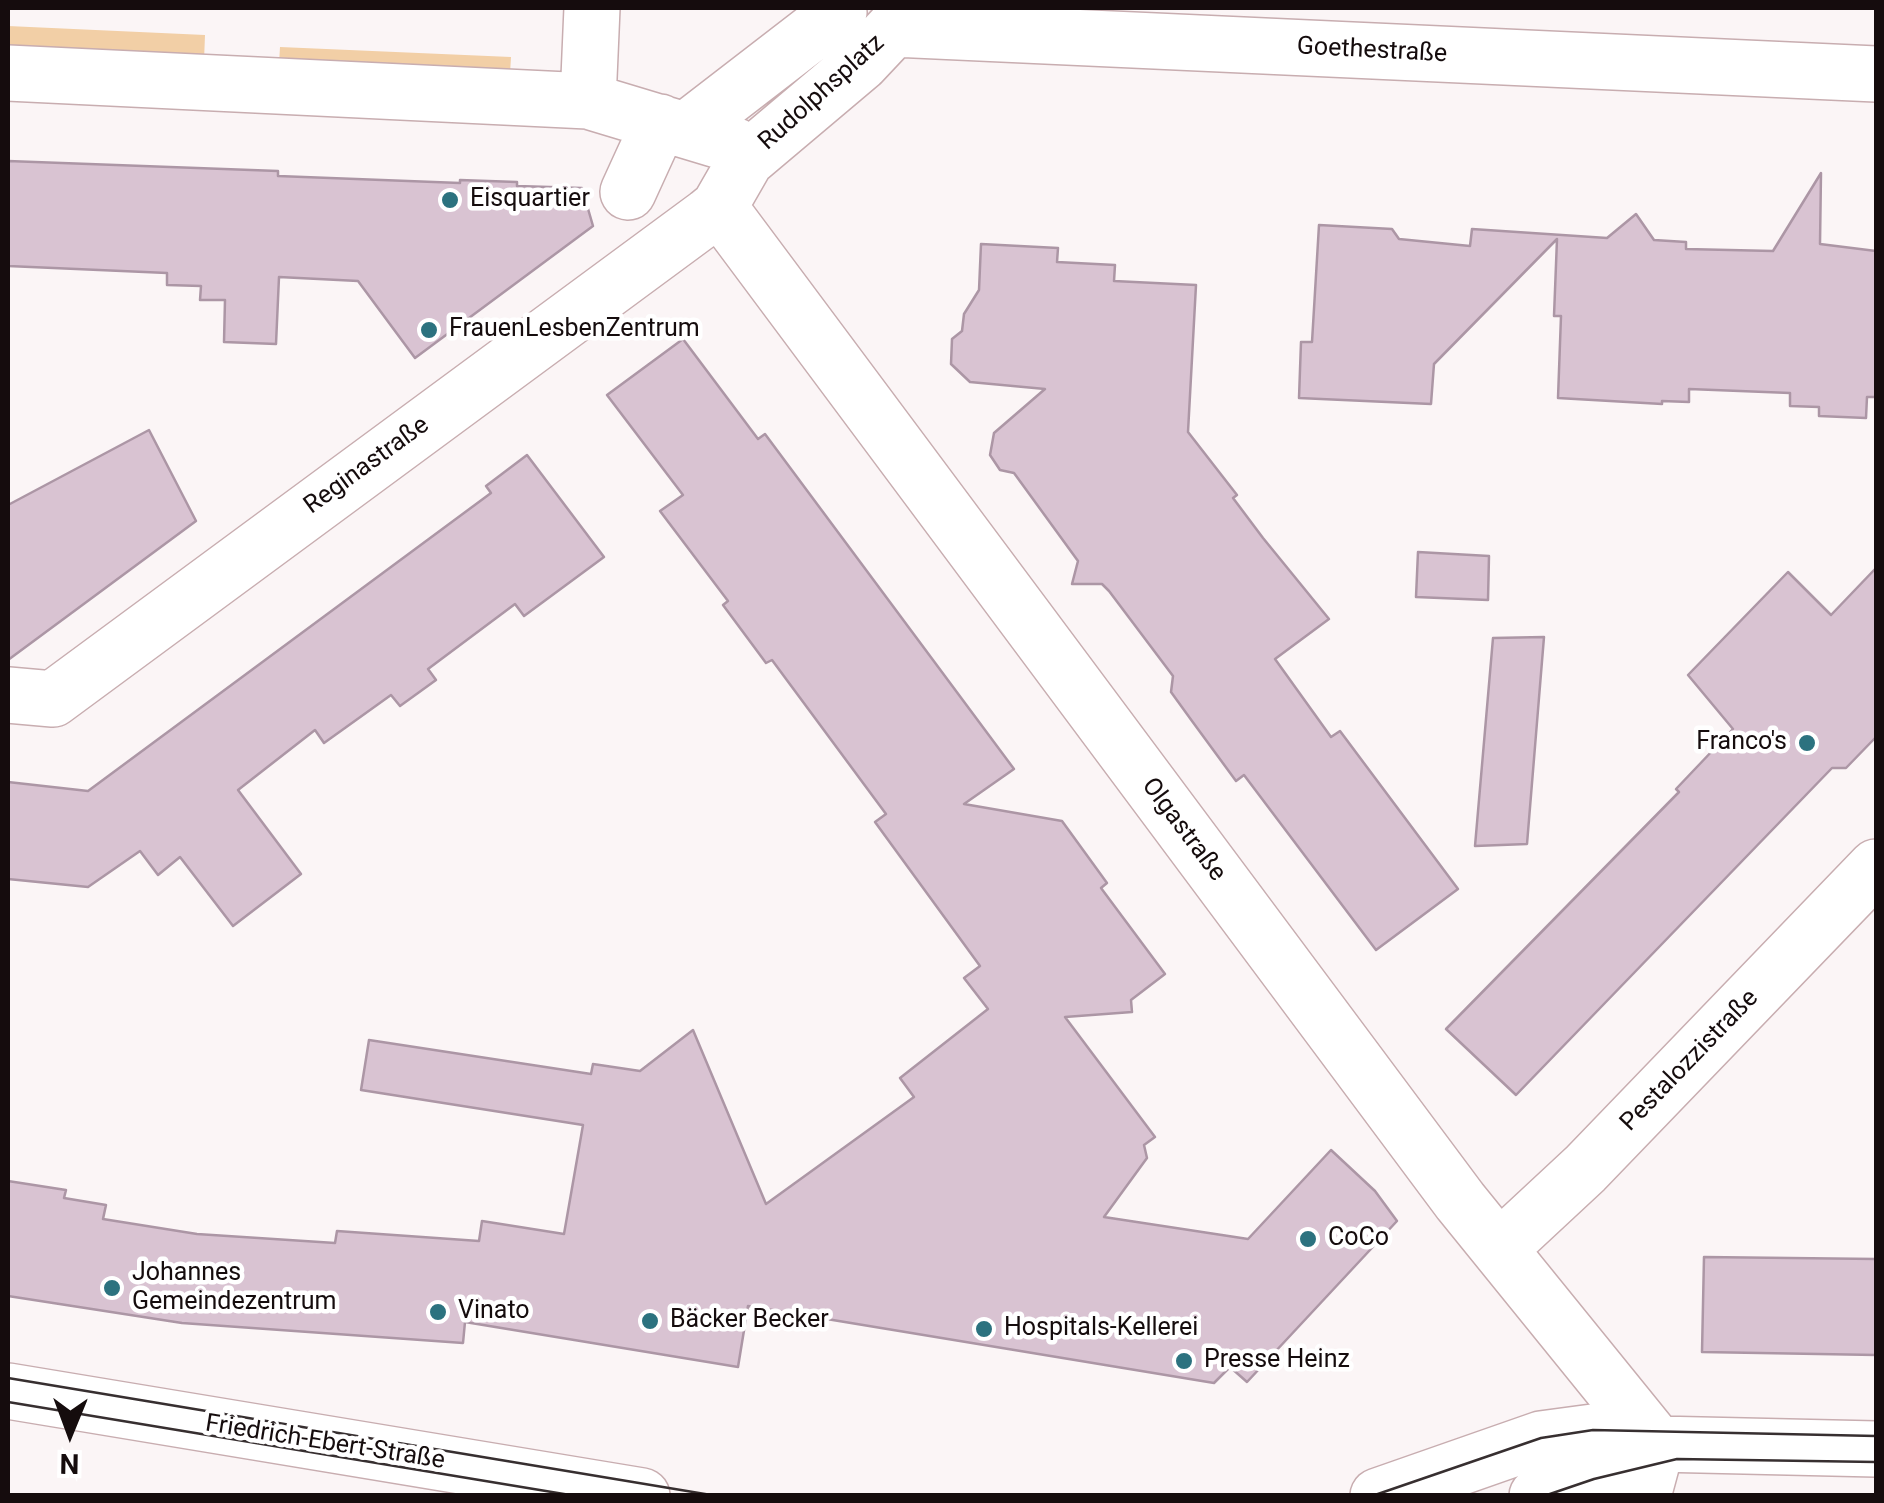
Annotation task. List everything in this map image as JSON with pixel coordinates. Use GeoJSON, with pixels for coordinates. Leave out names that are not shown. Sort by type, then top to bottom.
{"type":"FeatureCollection","features":[{"type":"Feature","properties":{"kind":"street"},"geometry":{"type":"LineString","coordinates":[[588,101],[592,8]]}},
{"type":"Feature","properties":{"kind":"street"},"geometry":{"type":"LineString","coordinates":[[628,192],[693,132],[850,28]]}},
{"type":"Feature","properties":{"kind":"street","name":"Goethestraße"},"geometry":{"type":"LineString","coordinates":[[850,28],[1876,74]]}},
{"type":"Feature","properties":{"kind":"street","name":"Rudolphsplatz"},"geometry":{"type":"LineString","coordinates":[[719,208],[746,160],[860,63],[850,28]]}},
{"type":"Feature","properties":{"kind":"street"},"geometry":{"type":"LineString","coordinates":[[8,73],[588,101],[693,132]]}},
{"type":"Feature","properties":{"kind":"street","name":"Reginastraße"},"geometry":{"type":"LineString","coordinates":[[8,695],[52,699],[719,208]]}},
{"type":"Feature","properties":{"kind":"street","name":"Olgastraße"},"geometry":{"type":"LineString","coordinates":[[719,208],[1499,1249],[1657,1444]]}},
{"type":"Feature","properties":{"kind":"street","name":"Pestalozzistraße"},"geometry":{"type":"LineString","coordinates":[[1499,1249],[1598,1156],[1876,868]]}},
{"type":"Feature","properties":{"kind":"street","name":"Friedrich-Ebert-Straße"},"geometry":{"type":"LineString","coordinates":[[8,1391],[642,1496]]}},
{"type":"Feature","properties":{"kind":"street"},"geometry":{"type":"LineString","coordinates":[[1378,1496],[1541,1439],[1594,1432],[1657,1444],[1876,1449]]}},
{"type":"Feature","properties":{"kind":"street"},"geometry":{"type":"LineString","coordinates":[[1538,1496],[1593,1476],[1657,1444]]}},
{"type":"Feature","properties":{"kind":"street"},"geometry":{"type":"LineString","coordinates":[[1643,1496],[1657,1444]]}},
{"type":"Feature","properties":{"kind":"shaded area"},"geometry":{"type":"Polygon","coordinates":[[[8,26],[205,35],[204,61],[8,52],[8,26]]]}},
{"type":"Feature","properties":{"kind":"shaded area"},"geometry":{"type":"Polygon","coordinates":[[[280,47],[511,57],[510,74],[279,64],[280,47]]]}},
{"type":"Feature","properties":{"kind":"building"},"geometry":{"type":"Polygon","coordinates":[[[8,161],[582,188],[593,226],[415,358],[358,281],[279,277],[276,344],[224,342],[225,300],[200,300],[201,286],[167,285],[167,273],[8,266],[8,161]]]}},
{"type":"Feature","properties":{"kind":"building"},"geometry":{"type":"Polygon","coordinates":[[[1821,173],[1820,244],[1876,251],[1876,397],[1867,397],[1866,418],[1819,416],[1819,407],[1790,406],[1790,393],[1689,389],[1689,402],[1662,404],[1558,398],[1561,316],[1554,316],[1557,239],[1434,364],[1431,404],[1299,398],[1301,342],[1312,342],[1319,225],[1392,229],[1399,239],[1470,246],[1472,229],[1607,238],[1636,214],[1654,240],[1686,242],[1686,249],[1773,251],[1821,173]]]}},
{"type":"Feature","properties":{"kind":"building"},"geometry":{"type":"Polygon","coordinates":[[[981,244],[1058,248],[1057,262],[1115,265],[1114,281],[1196,285],[1188,432],[1237,495],[1233,498],[1263,538],[1329,619],[1275,659],[1331,737],[1340,731],[1458,889],[1376,950],[1244,775],[1236,781],[1171,692],[1173,676],[1109,591],[1102,584],[1072,584],[1078,561],[1014,473],[1000,470],[990,455],[994,433],[1045,389],[970,382],[951,364],[952,339],[962,331],[964,314],[979,290],[981,244]]]}},
{"type":"Feature","properties":{"kind":"building"},"geometry":{"type":"Polygon","coordinates":[[[683,339],[758,439],[765,434],[1014,769],[964,804],[1062,821],[1107,883],[1101,888],[1165,974],[1131,1000],[1132,1012],[1065,1017],[1155,1137],[1144,1145],[1147,1158],[1104,1217],[1248,1239],[1331,1150],[1375,1191],[1397,1221],[1247,1382],[1230,1367],[1214,1383],[748,1306],[738,1367],[465,1322],[463,1343],[182,1323],[8,1296],[8,1181],[66,1190],[64,1198],[106,1205],[103,1219],[197,1234],[335,1243],[337,1231],[479,1241],[482,1221],[564,1234],[583,1125],[361,1090],[369,1040],[591,1074],[593,1064],[640,1071],[693,1030],[766,1204],[914,1097],[900,1078],[988,1009],[964,978],[980,966],[875,822],[886,814],[772,660],[766,663],[723,605],[728,601],[660,511],[683,495],[607,395],[683,339]]]}},
{"type":"Feature","properties":{"kind":"building"},"geometry":{"type":"Polygon","coordinates":[[[149,430],[196,521],[8,660],[8,505],[149,430]]]}},
{"type":"Feature","properties":{"kind":"building"},"geometry":{"type":"Polygon","coordinates":[[[527,455],[604,557],[524,616],[515,604],[428,669],[436,680],[400,706],[391,695],[324,743],[315,730],[238,790],[301,874],[233,926],[180,857],[158,875],[140,851],[88,887],[8,879],[8,782],[88,791],[491,493],[486,486],[527,455]]]}},
{"type":"Feature","properties":{"kind":"building"},"geometry":{"type":"Polygon","coordinates":[[[1418,552],[1489,556],[1488,600],[1416,597],[1418,552]]]}},
{"type":"Feature","properties":{"kind":"building"},"geometry":{"type":"Polygon","coordinates":[[[1876,568],[1876,737],[1846,768],[1832,768],[1516,1095],[1446,1029],[1679,792],[1676,789],[1733,729],[1688,675],[1788,572],[1831,615],[1876,568]]]}},
{"type":"Feature","properties":{"kind":"building"},"geometry":{"type":"Polygon","coordinates":[[[1544,637],[1527,844],[1475,846],[1493,638],[1544,637]]]}},
{"type":"Feature","properties":{"kind":"building"},"geometry":{"type":"Polygon","coordinates":[[[1704,1257],[1876,1259],[1876,1355],[1702,1352],[1704,1257]]]}},
{"type":"Feature","properties":{"kind":"tram line"},"geometry":{"type":"LineString","coordinates":[[8,1378],[717,1496]]}},
{"type":"Feature","properties":{"kind":"tram line"},"geometry":{"type":"LineString","coordinates":[[8,1402],[576,1496]]}},
{"type":"Feature","properties":{"kind":"tram line"},"geometry":{"type":"LineString","coordinates":[[1372,1496],[1541,1438],[1593,1430],[1876,1436]]}},
{"type":"Feature","properties":{"kind":"tram line"},"geometry":{"type":"LineString","coordinates":[[1544,1496],[1677,1459],[1876,1462]]}},
{"type":"Feature","properties":{"kind":"place","name":"Eisquartier"},"geometry":{"type":"Point","coordinates":[450,200]}},
{"type":"Feature","properties":{"kind":"place","name":"FrauenLesbenZentrum"},"geometry":{"type":"Point","coordinates":[429,330]}},
{"type":"Feature","properties":{"kind":"place","name":"Franco's"},"geometry":{"type":"Point","coordinates":[1807,743]}},
{"type":"Feature","properties":{"kind":"place","name":"CoCo"},"geometry":{"type":"Point","coordinates":[1308,1239]}},
{"type":"Feature","properties":{"kind":"place","name":"Johannes Gemeindezentrum"},"geometry":{"type":"Point","coordinates":[112,1288]}},
{"type":"Feature","properties":{"kind":"place","name":"Vinato"},"geometry":{"type":"Point","coordinates":[438,1312]}},
{"type":"Feature","properties":{"kind":"place","name":"Bäcker Becker"},"geometry":{"type":"Point","coordinates":[650,1321]}},
{"type":"Feature","properties":{"kind":"place","name":"Hospitals-Kellerei"},"geometry":{"type":"Point","coordinates":[984,1329]}},
{"type":"Feature","properties":{"kind":"place","name":"Presse Heinz"},"geometry":{"type":"Point","coordinates":[1184,1361]}}]}
